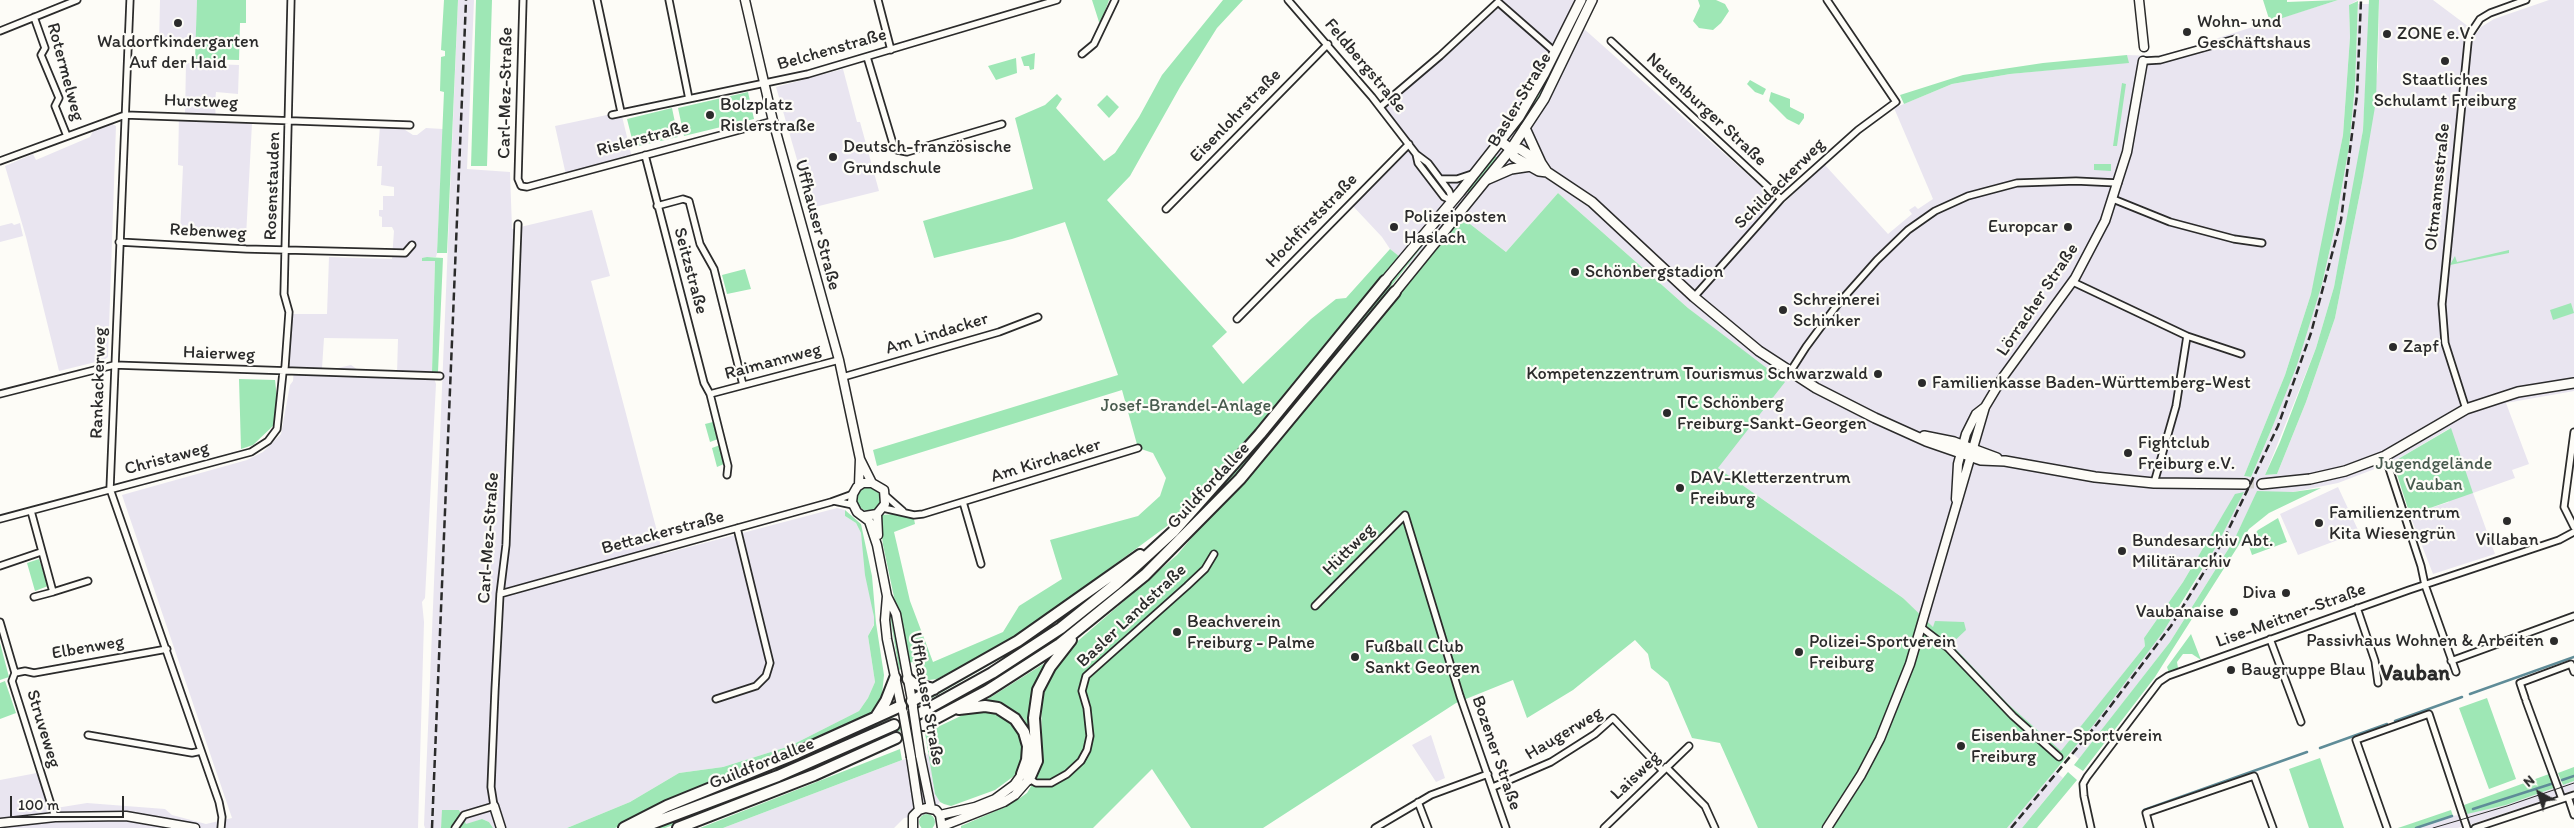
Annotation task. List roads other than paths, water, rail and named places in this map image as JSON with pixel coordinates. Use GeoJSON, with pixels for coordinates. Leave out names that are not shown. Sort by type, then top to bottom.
{"type":"FeatureCollection","features":[{"type":"Feature","properties":{"kind":"highway","name":"Guildfordallee"},"geometry":{"type":"LineString","coordinates":[[915,707],[992,673],[1061,628],[1116,584],[1174,531],[1260,434],[1385,281]]}},
{"type":"Feature","properties":{"kind":"highway","name":"Guildfordallee"},"geometry":{"type":"LineString","coordinates":[[923,725],[1022,669],[1081,628],[1166,555],[1240,479],[1395,292]]}},
{"type":"Feature","properties":{"kind":"highway"},"geometry":{"type":"LineString","coordinates":[[915,707],[934,689],[1018,641],[1174,531]]}},
{"type":"Feature","properties":{"kind":"highway"},"geometry":{"type":"LineString","coordinates":[[1026,777],[1037,761],[1034,718],[1038,690],[1050,667],[1081,628]]}},
{"type":"Feature","properties":{"kind":"highway"},"geometry":{"type":"LineString","coordinates":[[876,717],[886,701],[894,678]]}},
{"type":"Feature","properties":{"kind":"highway"},"geometry":{"type":"LineString","coordinates":[[908,679],[914,684],[934,689]]}},
{"type":"Feature","properties":{"kind":"highway"},"geometry":{"type":"LineString","coordinates":[[950,711],[986,706],[998,708],[1015,719],[1024,732],[1028,746],[1026,777]]}},
{"type":"Feature","properties":{"kind":"highway"},"geometry":{"type":"LineString","coordinates":[[624,828],[667,806],[796,753],[876,717],[902,709]]}},
{"type":"Feature","properties":{"kind":"highway","name":"Guildfordallee"},"geometry":{"type":"LineString","coordinates":[[640,828],[778,776],[894,725]]}},
{"type":"Feature","properties":{"kind":"highway","name":"Guildfordallee"},"geometry":{"type":"LineString","coordinates":[[678,828],[814,775],[896,738]]}},
{"type":"Feature","properties":{"kind":"main road","name":"Basler Straße"},"geometry":{"type":"LineString","coordinates":[[1453,201],[1528,102],[1581,0]]}},
{"type":"Feature","properties":{"kind":"main road","name":"Basler Straße"},"geometry":{"type":"LineString","coordinates":[[1464,209],[1525,128],[1556,76],[1592,0]]}},
{"type":"Feature","properties":{"kind":"main road"},"geometry":{"type":"LineString","coordinates":[[1525,128],[1547,172]]}},
{"type":"Feature","properties":{"kind":"main road"},"geometry":{"type":"LineString","coordinates":[[1500,141],[1511,149],[1514,157],[1547,172],[1592,202],[1694,297],[1751,345],[1829,396],[1918,436],[2005,461],[2095,477],[2154,483],[2245,484]]}},
{"type":"Feature","properties":{"kind":"main road"},"geometry":{"type":"LineString","coordinates":[[1511,149],[1520,149],[1541,163]]}},
{"type":"Feature","properties":{"kind":"main road"},"geometry":{"type":"LineString","coordinates":[[1488,179],[1511,169],[1531,166]]}},
{"type":"Feature","properties":{"kind":"main road"},"geometry":{"type":"LineString","coordinates":[[1453,201],[1464,209]]}},
{"type":"Feature","properties":{"kind":"main road","name":"Guildfordallee"},"geometry":{"type":"LineString","coordinates":[[1385,281],[1453,201]]}},
{"type":"Feature","properties":{"kind":"main road","name":"Guildfordallee"},"geometry":{"type":"LineString","coordinates":[[1395,292],[1464,209]]}},
{"type":"Feature","properties":{"kind":"main road"},"geometry":{"type":"LineString","coordinates":[[2262,484],[2286,483],[2339,472],[2385,456],[2466,409],[2518,392],[2574,383]]}},
{"type":"Feature","properties":{"kind":"street"},"geometry":{"type":"LineString","coordinates":[[0,31],[77,0]]}},
{"type":"Feature","properties":{"kind":"street","name":"Rankackerweg"},"geometry":{"type":"LineString","coordinates":[[130,0],[110,489],[219,802],[222,817],[221,828]]}},
{"type":"Feature","properties":{"kind":"street","name":"Rosenstauden"},"geometry":{"type":"LineString","coordinates":[[283,372],[289,312],[284,294],[290,119],[291,0]]}},
{"type":"Feature","properties":{"kind":"street","name":"Carl-Mez-Straße"},"geometry":{"type":"LineString","coordinates":[[521,186],[518,179],[523,0]]}},
{"type":"Feature","properties":{"kind":"street"},"geometry":{"type":"LineString","coordinates":[[597,0],[621,112]]}},
{"type":"Feature","properties":{"kind":"street"},"geometry":{"type":"LineString","coordinates":[[669,0],[689,99]]}},
{"type":"Feature","properties":{"kind":"street","name":"Uffhauser Straße"},"geometry":{"type":"LineString","coordinates":[[745,0],[773,121],[839,360],[860,459],[860,485]]}},
{"type":"Feature","properties":{"kind":"street"},"geometry":{"type":"LineString","coordinates":[[878,0],[891,50]]}},
{"type":"Feature","properties":{"kind":"street","name":"Belchenstraße"},"geometry":{"type":"LineString","coordinates":[[612,115],[764,85],[867,57],[1056,0]]}},
{"type":"Feature","properties":{"kind":"street"},"geometry":{"type":"LineString","coordinates":[[1082,54],[1094,44],[1115,0]]}},
{"type":"Feature","properties":{"kind":"street","name":"Feldbergstraße"},"geometry":{"type":"LineString","coordinates":[[1288,0],[1328,44],[1416,154],[1428,163],[1453,201]]}},
{"type":"Feature","properties":{"kind":"street","name":"Schildackerweg"},"geometry":{"type":"LineString","coordinates":[[1694,297],[1781,199],[1858,130],[1896,102],[1827,0]]}},
{"type":"Feature","properties":{"kind":"street"},"geometry":{"type":"LineString","coordinates":[[2139,0],[2144,47]]}},
{"type":"Feature","properties":{"kind":"street","name":"Oltmannsstraße"},"geometry":{"type":"LineString","coordinates":[[2466,409],[2445,343],[2442,304],[2468,42],[2470,34],[2480,19],[2490,13],[2526,0]]}},
{"type":"Feature","properties":{"kind":"street"},"geometry":{"type":"LineString","coordinates":[[1380,107],[1440,56],[1498,1],[1555,52]]}},
{"type":"Feature","properties":{"kind":"street","name":"Rotermelweg"},"geometry":{"type":"LineString","coordinates":[[34,17],[45,48],[41,55],[59,98],[55,106],[67,136]]}},
{"type":"Feature","properties":{"kind":"street"},"geometry":{"type":"LineString","coordinates":[[2143,61],[2160,60],[2235,39]]}},
{"type":"Feature","properties":{"kind":"street","name":"Neuenburger Straße"},"geometry":{"type":"LineString","coordinates":[[1611,42],[1781,199]]}},
{"type":"Feature","properties":{"kind":"street","name":"Eisenlohrstraße"},"geometry":{"type":"LineString","coordinates":[[1166,209],[1328,44]]}},
{"type":"Feature","properties":{"kind":"street"},"geometry":{"type":"LineString","coordinates":[[867,57],[894,146],[897,150],[906,152],[1002,124]]}},
{"type":"Feature","properties":{"kind":"street","name":"Lörracher Straße"},"geometry":{"type":"LineString","coordinates":[[1956,499],[1955,489],[1962,449],[1973,420],[1985,407],[2003,377],[2073,282],[2100,232],[2113,200],[2127,152],[2143,61]]}},
{"type":"Feature","properties":{"kind":"street","name":"Hurstweg"},"geometry":{"type":"LineString","coordinates":[[0,161],[125,115],[290,119],[410,125]]}},
{"type":"Feature","properties":{"kind":"street","name":"Rislerstraße"},"geometry":{"type":"LineString","coordinates":[[521,186],[527,187],[773,121]]}},
{"type":"Feature","properties":{"kind":"street","name":"Hochfirststraße"},"geometry":{"type":"LineString","coordinates":[[1237,319],[1409,144]]}},
{"type":"Feature","properties":{"kind":"street","name":"Feldbergstraße"},"geometry":{"type":"LineString","coordinates":[[1416,154],[1418,164],[1444,197],[1453,201]]}},
{"type":"Feature","properties":{"kind":"street","name":"Seitzstraße"},"geometry":{"type":"LineString","coordinates":[[645,155],[704,384],[710,394]]}},
{"type":"Feature","properties":{"kind":"street"},"geometry":{"type":"LineString","coordinates":[[1440,179],[1466,178],[1476,172]]}},
{"type":"Feature","properties":{"kind":"street"},"geometry":{"type":"LineString","coordinates":[[1790,372],[1806,347],[1854,286],[1896,242],[1928,215],[1961,198],[2017,183],[2076,181],[2118,183]]}},
{"type":"Feature","properties":{"kind":"street"},"geometry":{"type":"LineString","coordinates":[[657,206],[683,199],[688,201],[700,244],[714,269],[743,385]]}},
{"type":"Feature","properties":{"kind":"street"},"geometry":{"type":"LineString","coordinates":[[2113,200],[2170,222],[2234,239],[2262,243]]}},
{"type":"Feature","properties":{"kind":"street","name":"Carl-Mez-Straße"},"geometry":{"type":"LineString","coordinates":[[494,806],[492,769],[500,594],[506,545],[518,224]]}},
{"type":"Feature","properties":{"kind":"street","name":"Rebenweg"},"geometry":{"type":"LineString","coordinates":[[119,242],[405,253],[412,245]]}},
{"type":"Feature","properties":{"kind":"street"},"geometry":{"type":"LineString","coordinates":[[2073,282],[2187,336],[2241,354]]}},
{"type":"Feature","properties":{"kind":"street","name":"Am Lindacker"},"geometry":{"type":"LineString","coordinates":[[843,377],[1000,332],[1038,317]]}},
{"type":"Feature","properties":{"kind":"street"},"geometry":{"type":"LineString","coordinates":[[2154,483],[2176,406],[2187,336]]}},
{"type":"Feature","properties":{"kind":"street","name":"Raimannweg"},"geometry":{"type":"LineString","coordinates":[[727,475],[728,466],[710,394],[839,360]]}},
{"type":"Feature","properties":{"kind":"street","name":"Haierweg"},"geometry":{"type":"LineString","coordinates":[[0,394],[114,365],[440,376]]}},
{"type":"Feature","properties":{"kind":"street","name":"Christaweg"},"geometry":{"type":"LineString","coordinates":[[0,519],[240,455],[259,448],[278,429],[283,372]]}},
{"type":"Feature","properties":{"kind":"street"},"geometry":{"type":"LineString","coordinates":[[2574,383],[2574,389]]}},
{"type":"Feature","properties":{"kind":"street","name":"Lörracher Straße"},"geometry":{"type":"LineString","coordinates":[[1827,828],[1861,775],[1880,739],[1910,664],[1922,628],[1956,499],[1985,407]]}},
{"type":"Feature","properties":{"kind":"street"},"geometry":{"type":"LineString","coordinates":[[2574,432],[2564,507],[2574,527]]}},
{"type":"Feature","properties":{"kind":"street","name":"Am Kirchacker"},"geometry":{"type":"LineString","coordinates":[[880,511],[918,515],[1138,448]]}},
{"type":"Feature","properties":{"kind":"street"},"geometry":{"type":"LineString","coordinates":[[2385,456],[2421,566],[2425,585],[2456,672]]}},
{"type":"Feature","properties":{"kind":"street","name":"Uffhauser Straße"},"geometry":{"type":"LineString","coordinates":[[860,459],[872,482],[882,488],[886,496],[880,511],[878,545]]}},
{"type":"Feature","properties":{"kind":"street"},"geometry":{"type":"LineString","coordinates":[[853,505],[853,494],[860,485],[872,482]]}},
{"type":"Feature","properties":{"kind":"street","name":"Bettackerstraße"},"geometry":{"type":"LineString","coordinates":[[500,594],[834,501],[853,494]]}},
{"type":"Feature","properties":{"kind":"street"},"geometry":{"type":"LineString","coordinates":[[886,496],[903,512]]}},
{"type":"Feature","properties":{"kind":"street","name":"Bettackerstraße"},"geometry":{"type":"LineString","coordinates":[[834,501],[853,505]]}},
{"type":"Feature","properties":{"kind":"street"},"geometry":{"type":"LineString","coordinates":[[963,502],[981,564]]}},
{"type":"Feature","properties":{"kind":"street","name":"Uffhauser Straße"},"geometry":{"type":"LineString","coordinates":[[853,505],[858,512],[865,516],[871,525],[878,545],[887,596],[885,620],[919,810]]}},
{"type":"Feature","properties":{"kind":"street"},"geometry":{"type":"LineString","coordinates":[[31,511],[53,592]]}},
{"type":"Feature","properties":{"kind":"street"},"geometry":{"type":"LineString","coordinates":[[865,516],[880,511]]}},
{"type":"Feature","properties":{"kind":"street","name":"Hüttweg"},"geometry":{"type":"LineString","coordinates":[[1315,606],[1405,515]]}},
{"type":"Feature","properties":{"kind":"street","name":"Bozener Straße"},"geometry":{"type":"LineString","coordinates":[[1405,515],[1460,696],[1506,828]]}},
{"type":"Feature","properties":{"kind":"street"},"geometry":{"type":"LineString","coordinates":[[716,699],[756,686],[766,676],[770,663],[737,528]]}},
{"type":"Feature","properties":{"kind":"street","name":"Lise-Meitner-Straße"},"geometry":{"type":"LineString","coordinates":[[2091,828],[2083,784],[2159,682],[2168,676],[2357,608],[2559,540],[2574,532]]}},
{"type":"Feature","properties":{"kind":"street"},"geometry":{"type":"LineString","coordinates":[[0,566],[41,552]]}},
{"type":"Feature","properties":{"kind":"street","name":"Basler Landstraße"},"geometry":{"type":"LineString","coordinates":[[1026,777],[1043,784],[1051,783],[1067,774],[1081,761],[1087,750],[1090,736],[1087,708],[1082,691],[1086,676],[1205,569],[1214,554]]}},
{"type":"Feature","properties":{"kind":"street"},"geometry":{"type":"LineString","coordinates":[[34,598],[88,581]]}},
{"type":"Feature","properties":{"kind":"street","name":"Uffhauser Straße"},"geometry":{"type":"LineString","coordinates":[[887,596],[896,614],[915,707],[920,755],[931,808]]}},
{"type":"Feature","properties":{"kind":"street"},"geometry":{"type":"LineString","coordinates":[[2357,608],[2375,661],[2378,683]]}},
{"type":"Feature","properties":{"kind":"street"},"geometry":{"type":"LineString","coordinates":[[2452,661],[2574,616]]}},
{"type":"Feature","properties":{"kind":"street","name":"Struveweg"},"geometry":{"type":"LineString","coordinates":[[0,622],[15,674],[12,681],[55,817]]}},
{"type":"Feature","properties":{"kind":"street"},"geometry":{"type":"LineString","coordinates":[[1922,628],[1948,648],[2007,710],[2059,758]]}},
{"type":"Feature","properties":{"kind":"street"},"geometry":{"type":"LineString","coordinates":[[2270,639],[2301,722]]}},
{"type":"Feature","properties":{"kind":"street","name":"Elbenweg"},"geometry":{"type":"LineString","coordinates":[[15,674],[25,671],[34,673],[167,649]]}},
{"type":"Feature","properties":{"kind":"street"},"geometry":{"type":"LineString","coordinates":[[2574,672],[2571,664],[2520,683],[2574,815]]}},
{"type":"Feature","properties":{"kind":"street"},"geometry":{"type":"LineString","coordinates":[[902,709],[915,707]]}},
{"type":"Feature","properties":{"kind":"street"},"geometry":{"type":"LineString","coordinates":[[2387,828],[2356,740],[2429,714],[2467,828]]}},
{"type":"Feature","properties":{"kind":"street","name":"Haugerweg"},"geometry":{"type":"LineString","coordinates":[[1493,787],[1551,762],[1595,734],[1613,718],[1664,769],[1705,806],[1715,828]]}},
{"type":"Feature","properties":{"kind":"street"},"geometry":{"type":"LineString","coordinates":[[88,735],[192,753],[201,751]]}},
{"type":"Feature","properties":{"kind":"street","name":"Laisweg"},"geometry":{"type":"LineString","coordinates":[[1604,828],[1689,746]]}},
{"type":"Feature","properties":{"kind":"street"},"geometry":{"type":"LineString","coordinates":[[1375,828],[1418,802],[1488,774]]}},
{"type":"Feature","properties":{"kind":"street"},"geometry":{"type":"LineString","coordinates":[[2150,828],[2146,813],[2254,776],[2273,828]]}},
{"type":"Feature","properties":{"kind":"street"},"geometry":{"type":"LineString","coordinates":[[940,814],[975,807],[995,799],[1026,777]]}},
{"type":"Feature","properties":{"kind":"street"},"geometry":{"type":"LineString","coordinates":[[910,826],[913,816],[919,810],[931,808],[940,814],[943,827],[988,810],[1015,795],[1026,777]]}},
{"type":"Feature","properties":{"kind":"street"},"geometry":{"type":"LineString","coordinates":[[2476,828],[2568,797]]}},
{"type":"Feature","properties":{"kind":"street"},"geometry":{"type":"LineString","coordinates":[[1418,802],[1428,828]]}},
{"type":"Feature","properties":{"kind":"street"},"geometry":{"type":"LineString","coordinates":[[454,828],[464,816],[477,810],[494,806],[501,828]]}},
{"type":"Feature","properties":{"kind":"street"},"geometry":{"type":"LineString","coordinates":[[0,823],[55,817],[126,816],[195,828]]}},
{"type":"Feature","properties":{"kind":"waterway"},"geometry":{"type":"LineString","coordinates":[[2470,694],[2574,657]]}},
{"type":"Feature","properties":{"kind":"waterway"},"geometry":{"type":"LineString","coordinates":[[2395,721],[2462,697]]}},
{"type":"Feature","properties":{"kind":"waterway"},"geometry":{"type":"LineString","coordinates":[[2320,748],[2387,724]]}},
{"type":"Feature","properties":{"kind":"waterway"},"geometry":{"type":"LineString","coordinates":[[2144,810],[2307,752]]}},
{"type":"Feature","properties":{"kind":"waterway"},"geometry":{"type":"LineString","coordinates":[[2562,780],[2574,776]]}},
{"type":"Feature","properties":{"kind":"waterway"},"geometry":{"type":"LineString","coordinates":[[2473,809],[2551,784]]}},
{"type":"Feature","properties":{"kind":"waterway"},"geometry":{"type":"LineString","coordinates":[[2416,828],[2452,816]]}},
{"type":"Feature","properties":{"kind":"tunnel"},"geometry":{"type":"LineString","coordinates":[[2245,484],[2262,484]]}},
{"type":"Feature","properties":{"kind":"tunnel"},"geometry":{"type":"LineString","coordinates":[[896,738],[923,725]]}},
{"type":"Feature","properties":{"kind":"tram line"},"geometry":{"type":"LineString","coordinates":[[2433,828],[2507,806],[2574,783]]}},
{"type":"Feature","properties":{"kind":"railway"},"geometry":{"type":"LineString","coordinates":[[432,828],[466,0]]}},
{"type":"Feature","properties":{"kind":"railway"},"geometry":{"type":"LineString","coordinates":[[2011,828],[2097,724],[2171,626],[2223,541],[2278,426],[2311,333],[2341,220],[2357,95],[2361,0]]}},
{"type":"Feature","properties":{"kind":"place","name":"Waldorfkindergarten Auf der Haid"},"geometry":{"type":"Point","coordinates":[178,23]}},
{"type":"Feature","properties":{"kind":"place","name":"Wohn- und Geschäftshaus"},"geometry":{"type":"Point","coordinates":[2187,32]}},
{"type":"Feature","properties":{"kind":"place","name":"ZONE e.V."},"geometry":{"type":"Point","coordinates":[2387,34]}},
{"type":"Feature","properties":{"kind":"place","name":"Staatliches Schulamt Freiburg"},"geometry":{"type":"Point","coordinates":[2445,61]}},
{"type":"Feature","properties":{"kind":"place","name":"Bolzplatz Rislerstraße"},"geometry":{"type":"Point","coordinates":[710,115]}},
{"type":"Feature","properties":{"kind":"place","name":"Deutsch-französische Grundschule"},"geometry":{"type":"Point","coordinates":[833,157]}},
{"type":"Feature","properties":{"kind":"place","name":"Polizeiposten Haslach"},"geometry":{"type":"Point","coordinates":[1394,227]}},
{"type":"Feature","properties":{"kind":"place","name":"Europcar"},"geometry":{"type":"Point","coordinates":[2068,227]}},
{"type":"Feature","properties":{"kind":"place","name":"Schönbergstadion"},"geometry":{"type":"Point","coordinates":[1575,272]}},
{"type":"Feature","properties":{"kind":"place","name":"Schreinerei Schinker"},"geometry":{"type":"Point","coordinates":[1783,310]}},
{"type":"Feature","properties":{"kind":"place","name":"Zapf"},"geometry":{"type":"Point","coordinates":[2393,347]}},
{"type":"Feature","properties":{"kind":"place","name":"Kompetenzzentrum Tourismus Schwarzwald"},"geometry":{"type":"Point","coordinates":[1878,374]}},
{"type":"Feature","properties":{"kind":"place","name":"Familienkasse Baden-Württemberg-West"},"geometry":{"type":"Point","coordinates":[1922,383]}},
{"type":"Feature","properties":{"kind":"place","name":"TC Schönberg Freiburg-Sankt-Georgen"},"geometry":{"type":"Point","coordinates":[1667,413]}},
{"type":"Feature","properties":{"kind":"place","name":"Fightclub Freiburg e.V."},"geometry":{"type":"Point","coordinates":[2128,453]}},
{"type":"Feature","properties":{"kind":"place","name":"DAV-Kletterzentrum Freiburg"},"geometry":{"type":"Point","coordinates":[1680,488]}},
{"type":"Feature","properties":{"kind":"place","name":"Villaban"},"geometry":{"type":"Point","coordinates":[2507,521]}},
{"type":"Feature","properties":{"kind":"place","name":"Familienzentrum Kita Wiesengrün"},"geometry":{"type":"Point","coordinates":[2319,523]}},
{"type":"Feature","properties":{"kind":"place","name":"Bundesarchiv Abt. Militärarchiv"},"geometry":{"type":"Point","coordinates":[2122,551]}},
{"type":"Feature","properties":{"kind":"place","name":"Diva"},"geometry":{"type":"Point","coordinates":[2286,593]}},
{"type":"Feature","properties":{"kind":"place","name":"Vaubanaise"},"geometry":{"type":"Point","coordinates":[2234,612]}},
{"type":"Feature","properties":{"kind":"place","name":"Beachverein Freiburg - Palme"},"geometry":{"type":"Point","coordinates":[1177,632]}},
{"type":"Feature","properties":{"kind":"place","name":"Passivhaus Wohnen & Arbeiten"},"geometry":{"type":"Point","coordinates":[2554,641]}},
{"type":"Feature","properties":{"kind":"place","name":"Polizei-Sportverein Freiburg"},"geometry":{"type":"Point","coordinates":[1799,652]}},
{"type":"Feature","properties":{"kind":"place","name":"Fußball Club Sankt Georgen"},"geometry":{"type":"Point","coordinates":[1355,657]}},
{"type":"Feature","properties":{"kind":"place","name":"Baugruppe Blau"},"geometry":{"type":"Point","coordinates":[2231,670]}},
{"type":"Feature","properties":{"kind":"place","name":"Eisenbahner-Sportverein Freiburg"},"geometry":{"type":"Point","coordinates":[1961,746]}},
{"type":"Feature","properties":{"kind":"district","name":"Vauban"},"geometry":{"type":"Point","coordinates":[2415,674]}},
{"type":"Feature","properties":{"kind":"park label","name":"Josef-Brandel-Anlage"},"geometry":{"type":"Point","coordinates":[1186,406]}},
{"type":"Feature","properties":{"kind":"park label","name":"Jugendgelände Vauban"},"geometry":{"type":"Point","coordinates":[2434,474]}}]}
